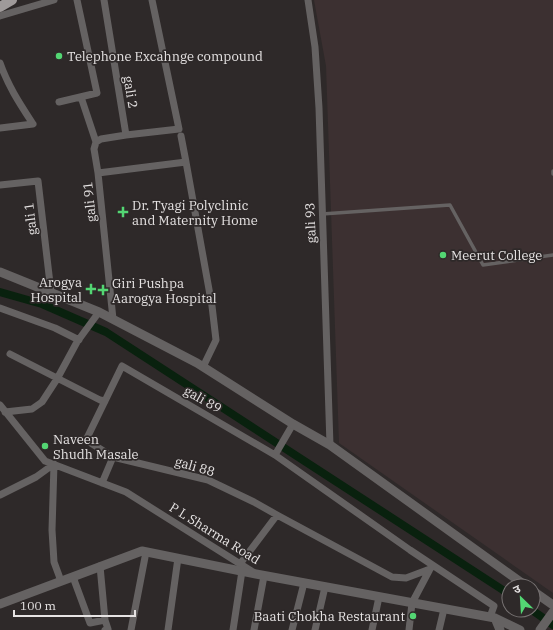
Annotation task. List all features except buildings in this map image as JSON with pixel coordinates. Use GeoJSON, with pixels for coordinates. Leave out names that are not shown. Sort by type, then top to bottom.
{"type":"FeatureCollection","features":[{"type":"Feature","properties":{"kind":"main road"},"geometry":{"type":"LineString","coordinates":[[0,7],[10,0]]}},
{"type":"Feature","properties":{"kind":"street"},"geometry":{"type":"LineString","coordinates":[[0,16],[54,0]]}},
{"type":"Feature","properties":{"kind":"street"},"geometry":{"type":"LineString","coordinates":[[59,102],[97,93],[77,0]]}},
{"type":"Feature","properties":{"kind":"street","name":"gali 2"},"geometry":{"type":"LineString","coordinates":[[104,0],[126,135]]}},
{"type":"Feature","properties":{"kind":"street"},"geometry":{"type":"LineString","coordinates":[[152,0],[186,162],[212,306],[216,340],[203,367]]}},
{"type":"Feature","properties":{"kind":"street","name":"gali 93"},"geometry":{"type":"LineString","coordinates":[[308,0],[315,47],[319,108],[330,445]]}},
{"type":"Feature","properties":{"kind":"street"},"geometry":{"type":"LineString","coordinates":[[0,63],[6,79],[20,105],[33,124],[0,128]]}},
{"type":"Feature","properties":{"kind":"street"},"geometry":{"type":"LineString","coordinates":[[81,97],[95,145],[98,173]]}},
{"type":"Feature","properties":{"kind":"street"},"geometry":{"type":"LineString","coordinates":[[95,145],[101,139],[126,135],[180,132]]}},
{"type":"Feature","properties":{"kind":"street","name":"gali 91"},"geometry":{"type":"LineString","coordinates":[[113,319],[98,173],[186,162]]}},
{"type":"Feature","properties":{"kind":"street","name":"gali 1"},"geometry":{"type":"LineString","coordinates":[[0,185],[38,181],[51,292]]}},
{"type":"Feature","properties":{"kind":"street"},"geometry":{"type":"LineString","coordinates":[[0,272],[113,319],[203,367],[293,424],[330,445],[515,578]]}},
{"type":"Feature","properties":{"kind":"street"},"geometry":{"type":"LineString","coordinates":[[0,308],[55,328],[79,340]]}},
{"type":"Feature","properties":{"kind":"street"},"geometry":{"type":"LineString","coordinates":[[5,412],[32,409],[42,402],[79,340],[98,313]]}},
{"type":"Feature","properties":{"kind":"street"},"geometry":{"type":"LineString","coordinates":[[10,354],[100,400],[105,401]]}},
{"type":"Feature","properties":{"kind":"street","name":"gali 89"},"geometry":{"type":"LineString","coordinates":[[105,401],[122,366],[274,455]]}},
{"type":"Feature","properties":{"kind":"street","name":"gali 88"},"geometry":{"type":"LineString","coordinates":[[105,401],[86,440],[113,457],[208,480],[254,502],[392,577],[406,578],[430,569],[412,603]]}},
{"type":"Feature","properties":{"kind":"street","name":"P L Sharma Road"},"geometry":{"type":"LineString","coordinates":[[0,405],[45,461],[126,492],[241,568]]}},
{"type":"Feature","properties":{"kind":"street"},"geometry":{"type":"LineString","coordinates":[[293,424],[274,455],[410,550],[494,606],[492,618],[500,630]]}},
{"type":"Feature","properties":{"kind":"street"},"geometry":{"type":"LineString","coordinates":[[102,482],[113,457]]}},
{"type":"Feature","properties":{"kind":"street"},"geometry":{"type":"LineString","coordinates":[[0,495],[36,477],[54,464]]}},
{"type":"Feature","properties":{"kind":"street"},"geometry":{"type":"LineString","coordinates":[[54,464],[52,530],[54,562],[61,581]]}},
{"type":"Feature","properties":{"kind":"street"},"geometry":{"type":"LineString","coordinates":[[233,630],[241,568],[277,515]]}},
{"type":"Feature","properties":{"kind":"street"},"geometry":{"type":"LineString","coordinates":[[0,604],[142,551],[146,552],[131,630]]}},
{"type":"Feature","properties":{"kind":"street","name":"P L Sharma Road"},"geometry":{"type":"LineString","coordinates":[[146,552],[241,568],[260,575],[492,618],[520,630]]}},
{"type":"Feature","properties":{"kind":"street"},"geometry":{"type":"LineString","coordinates":[[168,630],[178,558]]}},
{"type":"Feature","properties":{"kind":"street"},"geometry":{"type":"LineString","coordinates":[[100,566],[105,620],[108,629],[105,630]]}},
{"type":"Feature","properties":{"kind":"street"},"geometry":{"type":"LineString","coordinates":[[254,630],[260,575]]}},
{"type":"Feature","properties":{"kind":"street"},"geometry":{"type":"LineString","coordinates":[[73,577],[90,623],[105,620]]}},
{"type":"Feature","properties":{"kind":"street"},"geometry":{"type":"LineString","coordinates":[[292,630],[304,583]]}},
{"type":"Feature","properties":{"kind":"street"},"geometry":{"type":"LineString","coordinates":[[315,630],[325,587]]}},
{"type":"Feature","properties":{"kind":"street"},"geometry":{"type":"LineString","coordinates":[[372,630],[379,597]]}},
{"type":"Feature","properties":{"kind":"street"},"geometry":{"type":"LineString","coordinates":[[541,597],[553,605]]}},
{"type":"Feature","properties":{"kind":"street"},"geometry":{"type":"LineString","coordinates":[[409,630],[412,603]]}},
{"type":"Feature","properties":{"kind":"street"},"geometry":{"type":"LineString","coordinates":[[439,630],[444,609]]}},
{"type":"Feature","properties":{"kind":"street"},"geometry":{"type":"LineString","coordinates":[[542,628],[552,614]]}},
{"type":"Feature","properties":{"kind":"lane"},"geometry":{"type":"LineString","coordinates":[[322,214],[450,205],[483,265],[553,255]]}},
{"type":"Feature","properties":{"kind":"shaded area","name":"Meerut College"},"geometry":{"type":"Polygon","coordinates":[[[314,0],[553,0],[553,593],[541,585],[541,578],[532,578],[339,443],[326,66],[314,0]]]}},
{"type":"Feature","properties":{"kind":"waterway"},"geometry":{"type":"LineString","coordinates":[[0,292],[42,304],[106,332],[501,589]]}},
{"type":"Feature","properties":{"kind":"waterway"},"geometry":{"type":"LineString","coordinates":[[541,616],[553,625]]}},
{"type":"Feature","properties":{"kind":"place","name":"Telephone Excahnge compound"},"geometry":{"type":"Point","coordinates":[59,56]}},
{"type":"Feature","properties":{"kind":"place","name":"Dr. Tyagi Polyclinic and Maternity Home"},"geometry":{"type":"Point","coordinates":[123,212]}},
{"type":"Feature","properties":{"kind":"place","name":"Meerut College"},"geometry":{"type":"Point","coordinates":[443,255]}},
{"type":"Feature","properties":{"kind":"place","name":"Arogya Hospital"},"geometry":{"type":"Point","coordinates":[91,289]}},
{"type":"Feature","properties":{"kind":"place","name":"Giri Pushpa Aarogya Hospital"},"geometry":{"type":"Point","coordinates":[103,290]}},
{"type":"Feature","properties":{"kind":"place","name":"Naveen Shudh Masale"},"geometry":{"type":"Point","coordinates":[45,446]}},
{"type":"Feature","properties":{"kind":"place","name":"Baati Chokha Restaurant"},"geometry":{"type":"Point","coordinates":[413,616]}}]}
